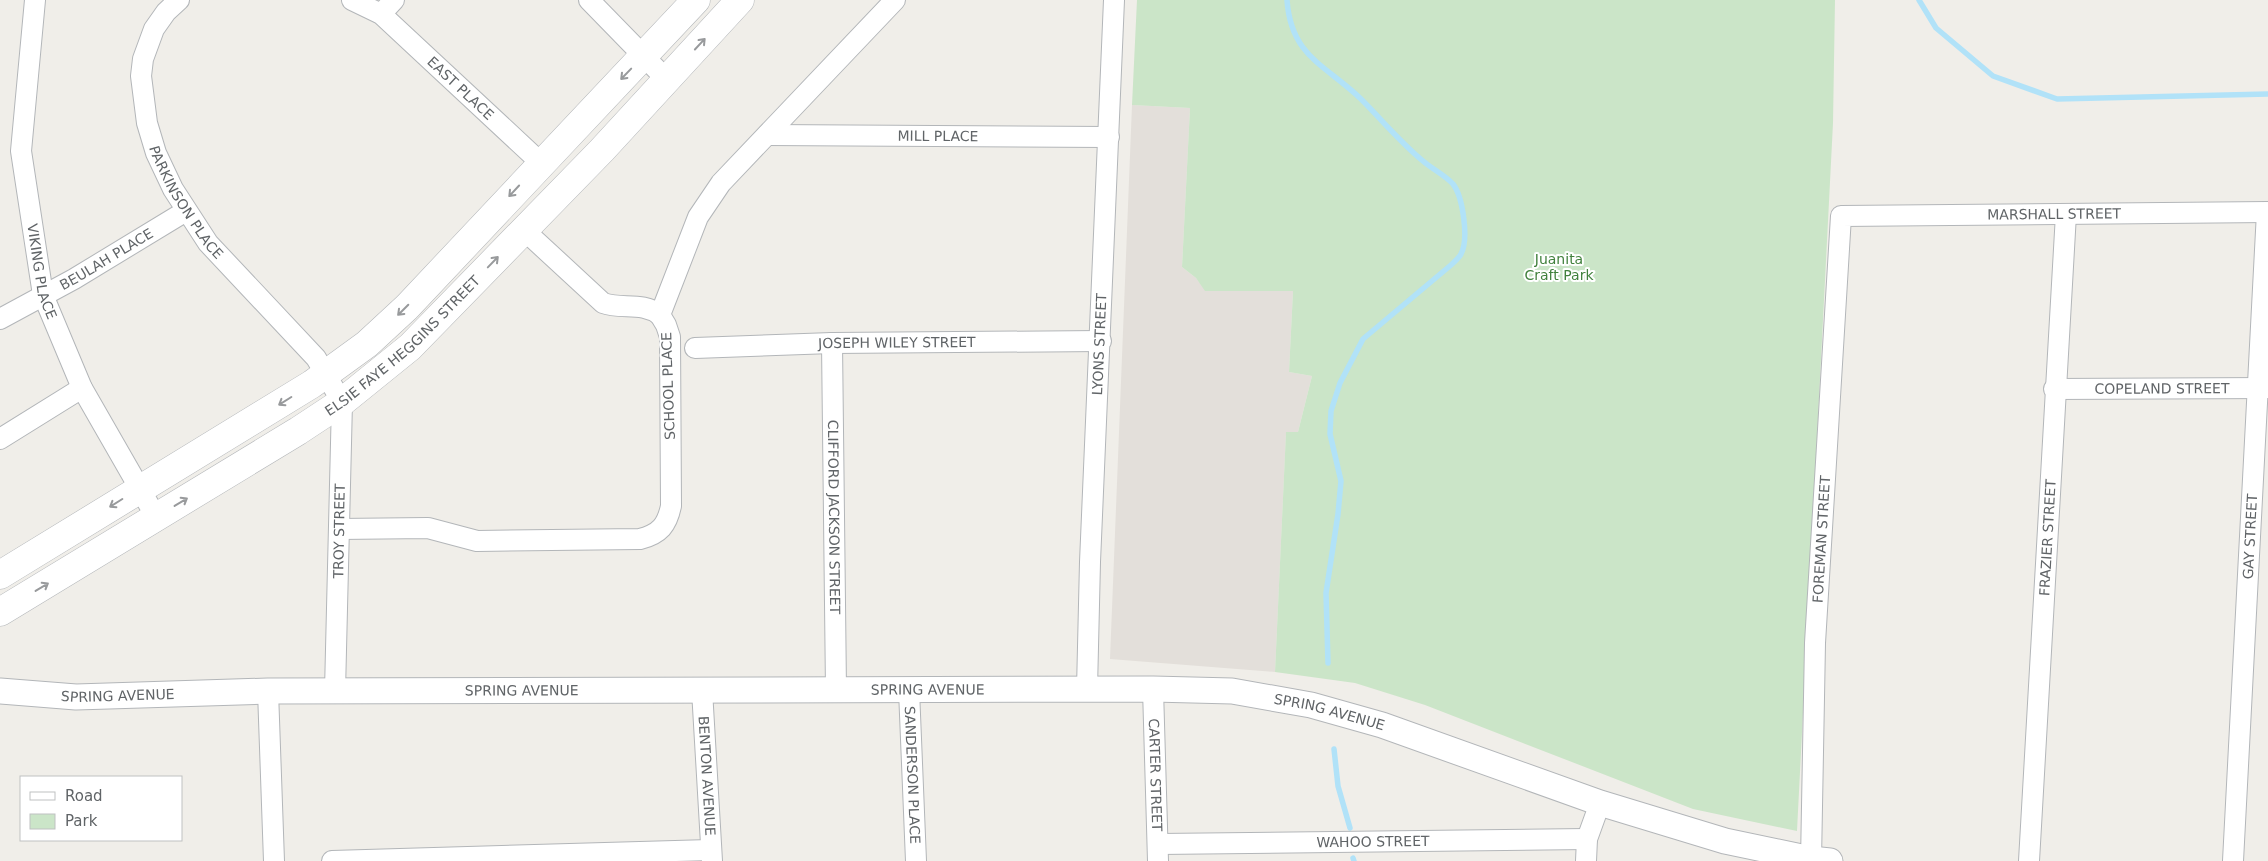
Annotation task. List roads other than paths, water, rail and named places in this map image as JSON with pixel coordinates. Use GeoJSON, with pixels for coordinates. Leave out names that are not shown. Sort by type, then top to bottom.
{"type":"FeatureCollection","features":[{"type":"Feature","properties":{"kind":"main road","name":"ELSIE FAYE HEGGINS STREET"},"geometry":{"type":"LineString","coordinates":[[0,575],[326,375],[367,344],[407,307],[696,0]]}},
{"type":"Feature","properties":{"kind":"main road","name":"ELSIE FAYE HEGGINS STREET"},"geometry":{"type":"LineString","coordinates":[[0,612],[156,518],[342,402],[410,347],[667,80],[740,0]]}},
{"type":"Feature","properties":{"kind":"street","name":"VIKING PLACE"},"geometry":{"type":"LineString","coordinates":[[35,0],[21,151],[42,295],[82,388],[156,518]]}},
{"type":"Feature","properties":{"kind":"street","name":"PARKINSON PLACE"},"geometry":{"type":"LineString","coordinates":[[179,0],[166,12],[154,29],[143,60],[141,76],[147,123],[156,153],[173,189],[208,243],[316,358],[326,375]]}},
{"type":"Feature","properties":{"kind":"street"},"geometry":{"type":"LineString","coordinates":[[352,0],[388,7]]}},
{"type":"Feature","properties":{"kind":"street"},"geometry":{"type":"LineString","coordinates":[[589,0],[645,55],[667,80]]}},
{"type":"Feature","properties":{"kind":"street","name":"SCHOOL PLACE"},"geometry":{"type":"LineString","coordinates":[[339,529],[428,528],[477,541],[640,540],[658,532],[668,521],[671,506],[670,337],[660,315],[679,263],[706,203],[721,183],[895,0]]}},
{"type":"Feature","properties":{"kind":"street","name":"LYONS STREET"},"geometry":{"type":"LineString","coordinates":[[1087,689],[1090,552],[1101,340],[1114,0]]}},
{"type":"Feature","properties":{"kind":"street","name":"EAST PLACE"},"geometry":{"type":"LineString","coordinates":[[388,7],[541,163]]}},
{"type":"Feature","properties":{"kind":"street","name":"MILL PLACE"},"geometry":{"type":"LineString","coordinates":[[767,135],[1109,137]]}},
{"type":"Feature","properties":{"kind":"street","name":"BEULAH PLACE"},"geometry":{"type":"LineString","coordinates":[[0,319],[119,253],[186,211]]}},
{"type":"Feature","properties":{"kind":"street","name":"MARSHALL STREET"},"geometry":{"type":"LineString","coordinates":[[1841,216],[2268,212]]}},
{"type":"Feature","properties":{"kind":"street","name":"GAY STREET"},"geometry":{"type":"LineString","coordinates":[[2233,861],[2263,388],[2268,212]]}},
{"type":"Feature","properties":{"kind":"street","name":"FRAZIER STREET"},"geometry":{"type":"LineString","coordinates":[[2029,861],[2054,390],[2066,214]]}},
{"type":"Feature","properties":{"kind":"street","name":"FOREMAN STREET"},"geometry":{"type":"LineString","coordinates":[[1817,860],[1816,643],[1841,216]]}},
{"type":"Feature","properties":{"kind":"street"},"geometry":{"type":"LineString","coordinates":[[524,230],[603,303],[615,306],[646,307],[660,315]]}},
{"type":"Feature","properties":{"kind":"street","name":"JOSEPH WILEY STREET"},"geometry":{"type":"LineString","coordinates":[[695,348],[832,343],[1101,340]]}},
{"type":"Feature","properties":{"kind":"street","name":"CLIFFORD JACKSON STREET"},"geometry":{"type":"LineString","coordinates":[[832,343],[836,690]]}},
{"type":"Feature","properties":{"kind":"street"},"geometry":{"type":"LineString","coordinates":[[326,375],[342,402]]}},
{"type":"Feature","properties":{"kind":"street"},"geometry":{"type":"LineString","coordinates":[[0,440],[82,388]]}},
{"type":"Feature","properties":{"kind":"street","name":"COPELAND STREET"},"geometry":{"type":"LineString","coordinates":[[2054,390],[2263,388]]}},
{"type":"Feature","properties":{"kind":"street","name":"TROY STREET"},"geometry":{"type":"LineString","coordinates":[[334,691],[342,402]]}},
{"type":"Feature","properties":{"kind":"street","name":"SPRING AVENUE"},"geometry":{"type":"LineString","coordinates":[[0,691],[76,697],[268,691],[1153,689],[1232,691],[1311,705],[1382,725],[1600,804],[1725,841],[1817,860]]}},
{"type":"Feature","properties":{"kind":"street","name":"CARTER STREET"},"geometry":{"type":"LineString","coordinates":[[1153,689],[1158,852]]}},
{"type":"Feature","properties":{"kind":"street","name":"BENTON AVENUE"},"geometry":{"type":"LineString","coordinates":[[702,690],[711,856]]}},
{"type":"Feature","properties":{"kind":"street","name":"SANDERSON PLACE"},"geometry":{"type":"LineString","coordinates":[[908,690],[916,861]]}},
{"type":"Feature","properties":{"kind":"street"},"geometry":{"type":"LineString","coordinates":[[268,691],[274,861]]}},
{"type":"Feature","properties":{"kind":"street"},"geometry":{"type":"LineString","coordinates":[[1586,861],[1587,839],[1600,804]]}},
{"type":"Feature","properties":{"kind":"street","name":"WAHOO STREET"},"geometry":{"type":"LineString","coordinates":[[1158,852],[1587,839]]}},
{"type":"Feature","properties":{"kind":"street"},"geometry":{"type":"LineString","coordinates":[[332,861],[711,856]]}},
{"type":"Feature","properties":{"kind":"waterway"},"geometry":{"type":"LineString","coordinates":[[1287,0],[1295,35],[1312,58],[1361,99],[1415,154],[1453,184],[1460,198],[1465,229],[1465,239],[1458,258],[1363,339],[1340,383],[1331,411],[1330,434],[1341,481],[1326,593],[1328,663]]}},
{"type":"Feature","properties":{"kind":"waterway"},"geometry":{"type":"LineString","coordinates":[[1919,0],[1936,28],[1993,76],[2057,99],[2268,94]]}},
{"type":"Feature","properties":{"kind":"waterway"},"geometry":{"type":"LineString","coordinates":[[1334,749],[1338,786],[1350,828]]}},
{"type":"Feature","properties":{"kind":"park label","name":"Juanita Craft Park"},"geometry":{"type":"Point","coordinates":[1559,268]}}]}
